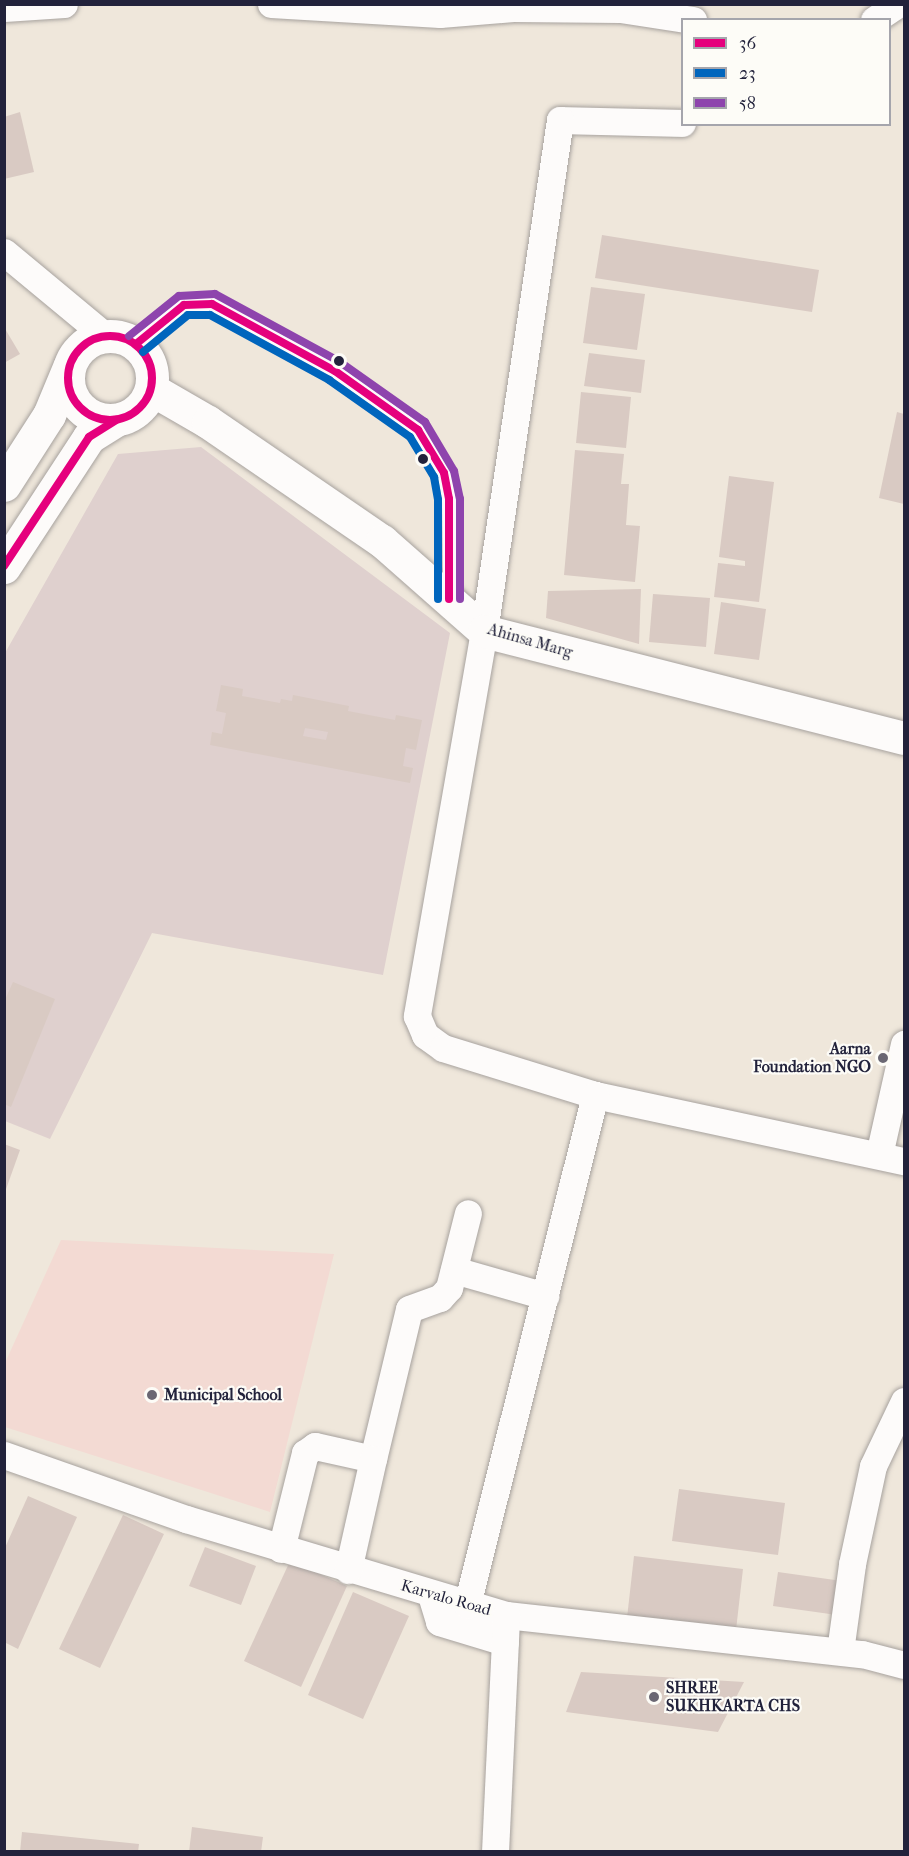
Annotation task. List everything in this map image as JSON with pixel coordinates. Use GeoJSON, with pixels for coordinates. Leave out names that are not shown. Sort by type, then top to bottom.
{"type":"FeatureCollection","features":[{"type":"Feature","properties":{"kind":"street"},"geometry":{"type":"LineString","coordinates":[[4,8],[64,4]]}},
{"type":"Feature","properties":{"kind":"street"},"geometry":{"type":"LineString","coordinates":[[271,4],[440,14],[513,8],[620,9],[681,18]]}},
{"type":"Feature","properties":{"kind":"street"},"geometry":{"type":"LineString","coordinates":[[877,18],[898,4]]}},
{"type":"Feature","properties":{"kind":"street"},"geometry":{"type":"LineString","coordinates":[[681,123],[560,120],[484,631],[417,1016],[425,1035],[443,1048],[595,1095],[892,1158],[904,1044]]}},
{"type":"Feature","properties":{"kind":"street"},"geometry":{"type":"LineString","coordinates":[[4,252],[105,336]]}},
{"type":"Feature","properties":{"kind":"street"},"geometry":{"type":"LineString","coordinates":[[4,485],[49,415],[76,352],[88,341],[105,336],[121,337],[136,344],[152,370],[152,389],[144,404],[132,414],[116,420],[89,437],[4,567]]}},
{"type":"Feature","properties":{"kind":"street"},"geometry":{"type":"LineString","coordinates":[[69,367],[68,383],[73,399],[84,412],[99,419],[116,420]]}},
{"type":"Feature","properties":{"kind":"street","name":"Ahinsa Marg"},"geometry":{"type":"LineString","coordinates":[[152,389],[208,422],[382,541],[484,631],[904,738]]}},
{"type":"Feature","properties":{"kind":"street"},"geometry":{"type":"LineString","coordinates":[[467,1605],[595,1095]]}},
{"type":"Feature","properties":{"kind":"street"},"geometry":{"type":"LineString","coordinates":[[348,1570],[409,1309],[440,1298],[449,1288],[468,1213]]}},
{"type":"Feature","properties":{"kind":"street"},"geometry":{"type":"LineString","coordinates":[[454,1270],[545,1296]]}},
{"type":"Feature","properties":{"kind":"street"},"geometry":{"type":"LineString","coordinates":[[840,1652],[852,1564],[873,1466],[904,1401]]}},
{"type":"Feature","properties":{"kind":"street"},"geometry":{"type":"LineString","coordinates":[[281,1549],[305,1453],[315,1446],[373,1458]]}},
{"type":"Feature","properties":{"kind":"street","name":"Karvalo Road"},"geometry":{"type":"LineString","coordinates":[[4,1455],[281,1549],[431,1595],[506,1615],[840,1652],[904,1665]]}},
{"type":"Feature","properties":{"kind":"street"},"geometry":{"type":"LineString","coordinates":[[431,1595],[439,1622],[505,1642]]}},
{"type":"Feature","properties":{"kind":"street"},"geometry":{"type":"LineString","coordinates":[[495,1851],[506,1615]]}},
{"type":"Feature","properties":{"kind":"lane"},"geometry":{"type":"LineString","coordinates":[[136,344],[184,305],[212,304],[335,371],[418,430],[444,473],[449,499],[449,599]]}},
{"type":"Feature","properties":{"kind":"shaded area"},"geometry":{"type":"Polygon","coordinates":[[[201,447],[450,633],[383,975],[152,933],[50,1139],[5,1121],[5,653],[118,454],[201,447]]]}},
{"type":"Feature","properties":{"kind":"shaded area","name":"Municipal School"},"geometry":{"type":"Polygon","coordinates":[[[61,1240],[334,1254],[270,1512],[5,1427],[5,1363],[61,1240]]]}},
{"type":"Feature","properties":{"kind":"building"},"geometry":{"type":"Polygon","coordinates":[[[20,112],[34,172],[4,179],[4,117],[20,112]]]}},
{"type":"Feature","properties":{"kind":"building"},"geometry":{"type":"Polygon","coordinates":[[[602,235],[819,270],[812,312],[595,278],[602,235]]]}},
{"type":"Feature","properties":{"kind":"building"},"geometry":{"type":"Polygon","coordinates":[[[591,287],[645,294],[637,350],[583,343],[591,287]]]}},
{"type":"Feature","properties":{"kind":"building"},"geometry":{"type":"Polygon","coordinates":[[[4,327],[20,354],[4,363],[4,327]]]}},
{"type":"Feature","properties":{"kind":"building"},"geometry":{"type":"Polygon","coordinates":[[[589,353],[645,360],[641,393],[584,386],[589,353]]]}},
{"type":"Feature","properties":{"kind":"building"},"geometry":{"type":"Polygon","coordinates":[[[581,392],[631,397],[626,448],[576,443],[581,392]]]}},
{"type":"Feature","properties":{"kind":"building"},"geometry":{"type":"Polygon","coordinates":[[[897,412],[904,414],[904,504],[879,498],[897,412]]]}},
{"type":"Feature","properties":{"kind":"building"},"geometry":{"type":"Polygon","coordinates":[[[575,450],[624,454],[621,484],[629,484],[626,525],[640,526],[635,582],[564,575],[575,450]]]}},
{"type":"Feature","properties":{"kind":"building"},"geometry":{"type":"Polygon","coordinates":[[[729,476],[774,482],[759,602],[714,597],[718,563],[745,566],[745,561],[719,557],[729,476]]]}},
{"type":"Feature","properties":{"kind":"building"},"geometry":{"type":"Polygon","coordinates":[[[641,589],[639,644],[546,618],[548,591],[641,589]]]}},
{"type":"Feature","properties":{"kind":"building"},"geometry":{"type":"Polygon","coordinates":[[[653,594],[710,598],[706,647],[649,642],[653,594]]]}},
{"type":"Feature","properties":{"kind":"building"},"geometry":{"type":"Polygon","coordinates":[[[721,602],[766,609],[759,660],[714,654],[721,602]]]}},
{"type":"Feature","properties":{"kind":"building"},"geometry":{"type":"Polygon","coordinates":[[[221,685],[243,689],[242,696],[280,703],[281,699],[292,701],[293,695],[349,706],[348,711],[395,720],[396,715],[422,720],[416,750],[406,748],[403,766],[413,768],[410,783],[210,745],[212,732],[222,734],[226,713],[216,711],[221,685]],[[305,728],[303,736],[326,740],[328,732],[305,728]]]}},
{"type":"Feature","properties":{"kind":"building"},"geometry":{"type":"Polygon","coordinates":[[[13,982],[55,999],[11,1107],[4,1104],[4,1002],[13,982]]]}},
{"type":"Feature","properties":{"kind":"building"},"geometry":{"type":"Polygon","coordinates":[[[4,1144],[20,1150],[5,1192],[4,1192],[4,1144]]]}},
{"type":"Feature","properties":{"kind":"building"},"geometry":{"type":"Polygon","coordinates":[[[679,1489],[785,1503],[778,1555],[672,1541],[679,1489]]]}},
{"type":"Feature","properties":{"kind":"building"},"geometry":{"type":"Polygon","coordinates":[[[28,1496],[77,1517],[18,1649],[4,1642],[4,1550],[28,1496]]]}},
{"type":"Feature","properties":{"kind":"building"},"geometry":{"type":"Polygon","coordinates":[[[123,1515],[164,1534],[100,1668],[59,1649],[123,1515]]]}},
{"type":"Feature","properties":{"kind":"building"},"geometry":{"type":"Polygon","coordinates":[[[205,1547],[256,1566],[241,1605],[189,1586],[205,1547]]]}},
{"type":"Feature","properties":{"kind":"building"},"geometry":{"type":"Polygon","coordinates":[[[634,1556],[743,1569],[736,1630],[627,1618],[634,1556]]]}},
{"type":"Feature","properties":{"kind":"building"},"geometry":{"type":"Polygon","coordinates":[[[290,1561],[347,1586],[301,1687],[244,1661],[290,1561]]]}},
{"type":"Feature","properties":{"kind":"building"},"geometry":{"type":"Polygon","coordinates":[[[778,1572],[849,1582],[844,1616],[773,1606],[778,1572]]]}},
{"type":"Feature","properties":{"kind":"building"},"geometry":{"type":"Polygon","coordinates":[[[353,1592],[409,1616],[363,1719],[308,1695],[353,1592]]]}},
{"type":"Feature","properties":{"kind":"building","name":"SHREE SUKHKARTA CHS"},"geometry":{"type":"Polygon","coordinates":[[[581,1672],[744,1682],[718,1732],[566,1712],[581,1672]]]}},
{"type":"Feature","properties":{"kind":"building"},"geometry":{"type":"Polygon","coordinates":[[[192,1827],[263,1837],[261,1852],[189,1852],[192,1827]]]}},
{"type":"Feature","properties":{"kind":"building"},"geometry":{"type":"Polygon","coordinates":[[[22,1832],[139,1844],[138,1852],[20,1852],[22,1832]]]}},
{"type":"Feature","properties":{"kind":"transit line","name":"58"},"geometry":{"type":"LineString","coordinates":[[129,336],[179,296],[215,294],[340,362],[425,422],[454,471],[460,499],[460,599]]}},
{"type":"Feature","properties":{"kind":"transit line","name":"36"},"geometry":{"type":"LineString","coordinates":[[136,344],[184,305],[212,304],[335,371],[418,430],[444,473],[449,499],[449,599]]}},
{"type":"Feature","properties":{"kind":"transit line","name":"23"},"geometry":{"type":"LineString","coordinates":[[143,352],[188,315],[210,315],[329,380],[410,437],[434,477],[438,500],[438,599]]}},
{"type":"Feature","properties":{"kind":"transit line","name":"36"},"geometry":{"type":"LineString","coordinates":[[110,336],[126,339],[140,348],[149,362],[152,378],[149,394],[140,408],[126,417],[110,420],[94,417],[80,408],[71,394],[68,378],[71,362],[80,348],[94,339],[110,336]]}},
{"type":"Feature","properties":{"kind":"transit line","name":"36"},"geometry":{"type":"LineString","coordinates":[[4,566],[89,437],[116,420]]}},
{"type":"Feature","properties":{"kind":"place","name":"Aarna Foundation NGO"},"geometry":{"type":"Point","coordinates":[883,1058]}},
{"type":"Feature","properties":{"kind":"place","name":"Municipal School"},"geometry":{"type":"Point","coordinates":[152,1395]}},
{"type":"Feature","properties":{"kind":"place","name":"SHREE SUKHKARTA CHS"},"geometry":{"type":"Point","coordinates":[654,1697]}}]}
